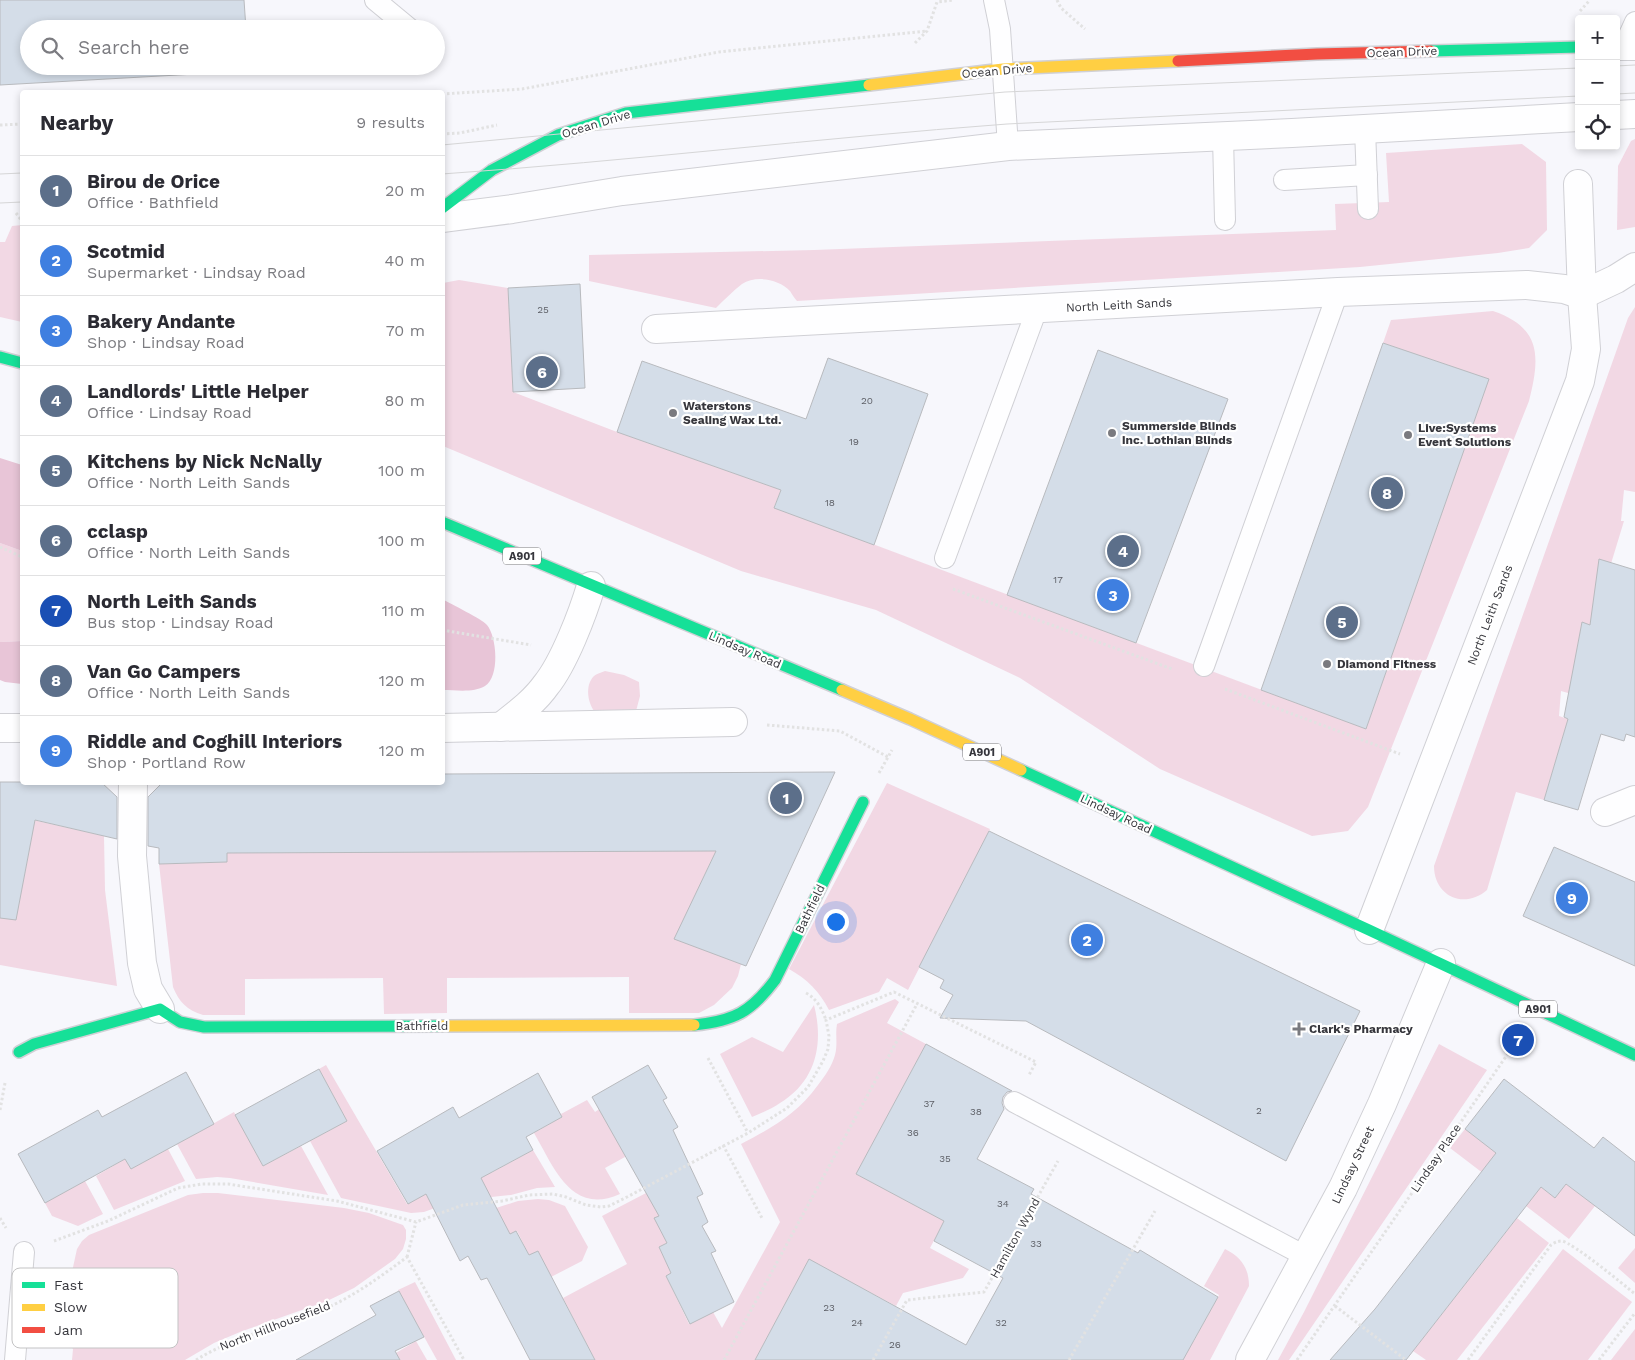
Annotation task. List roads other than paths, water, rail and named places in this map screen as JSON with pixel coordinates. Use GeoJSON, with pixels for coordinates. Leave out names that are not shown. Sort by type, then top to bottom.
{"type":"FeatureCollection","features":[{"type":"Feature","properties":{"kind":"street","name":"Ocean Drive"},"geometry":{"type":"LineString","coordinates":[[445,206],[492,170],[558,135],[626,113],[1003,69],[1307,55],[1575,47]]}},
{"type":"Feature","properties":{"kind":"street"},"geometry":{"type":"LineString","coordinates":[[1620,116],[1635,114]]}},
{"type":"Feature","properties":{"kind":"street"},"geometry":{"type":"LineString","coordinates":[[445,218],[512,210],[622,191],[1008,146],[1224,137],[1575,117]]}},
{"type":"Feature","properties":{"kind":"street","name":"North Leith Sands"},"geometry":{"type":"LineString","coordinates":[[1369,930],[1580,381],[1586,349],[1578,184]]}},
{"type":"Feature","properties":{"kind":"street"},"geometry":{"type":"LineString","coordinates":[[1582,295],[1616,279],[1635,267]]}},
{"type":"Feature","properties":{"kind":"street","name":"North Leith Sands"},"geometry":{"type":"LineString","coordinates":[[656,329],[1338,292],[1527,285],[1564,289],[1582,295]]}},
{"type":"Feature","properties":{"kind":"street"},"geometry":{"type":"LineString","coordinates":[[0,357],[20,362]]}},
{"type":"Feature","properties":{"kind":"street","name":"Lindsay Road"},"geometry":{"type":"LineString","coordinates":[[445,523],[590,586],[910,719],[1441,963],[1635,1056]]}},
{"type":"Feature","properties":{"kind":"street"},"geometry":{"type":"LineString","coordinates":[[501,727],[535,699],[543,689],[564,652],[585,605],[590,586]]}},
{"type":"Feature","properties":{"kind":"street"},"geometry":{"type":"LineString","coordinates":[[445,728],[733,722]]}},
{"type":"Feature","properties":{"kind":"street"},"geometry":{"type":"LineString","coordinates":[[0,728],[20,728]]}},
{"type":"Feature","properties":{"kind":"street","name":"Bathfield"},"geometry":{"type":"LineString","coordinates":[[133,785],[132,856],[141,954],[148,989],[160,1009],[170,1017],[182,1023],[204,1028],[690,1025],[724,1021],[745,1011],[764,995],[775,980],[863,802]]}},
{"type":"Feature","properties":{"kind":"street"},"geometry":{"type":"LineString","coordinates":[[1605,812],[1635,800]]}},
{"type":"Feature","properties":{"kind":"street","name":"Lindsay Street"},"geometry":{"type":"LineString","coordinates":[[1250,1360],[1343,1188],[1378,1112],[1441,963]]}},
{"type":"Feature","properties":{"kind":"street"},"geometry":{"type":"LineString","coordinates":[[19,1052],[34,1044],[160,1009]]}},
{"type":"Feature","properties":{"kind":"lane"},"geometry":{"type":"LineString","coordinates":[[375,0],[399,20]]}},
{"type":"Feature","properties":{"kind":"lane"},"geometry":{"type":"LineString","coordinates":[[994,0],[1000,29],[1008,146]]}},
{"type":"Feature","properties":{"kind":"lane"},"geometry":{"type":"LineString","coordinates":[[1625,46],[1635,22]]}},
{"type":"Feature","properties":{"kind":"lane"},"geometry":{"type":"LineString","coordinates":[[1365,129],[1368,210]]}},
{"type":"Feature","properties":{"kind":"lane"},"geometry":{"type":"LineString","coordinates":[[1224,137],[1225,220]]}},
{"type":"Feature","properties":{"kind":"lane"},"geometry":{"type":"LineString","coordinates":[[1284,180],[1367,175]]}},
{"type":"Feature","properties":{"kind":"lane"},"geometry":{"type":"LineString","coordinates":[[1204,666],[1338,292]]}},
{"type":"Feature","properties":{"kind":"lane"},"geometry":{"type":"LineString","coordinates":[[945,558],[1037,309]]}},
{"type":"Feature","properties":{"kind":"lane"},"geometry":{"type":"LineString","coordinates":[[1014,1102],[1307,1257]]}},
{"type":"Feature","properties":{"kind":"lane"},"geometry":{"type":"LineString","coordinates":[[23,1268],[24,1252]]}},
{"type":"Feature","properties":{"kind":"tram line"},"geometry":{"type":"LineString","coordinates":[[1620,66],[1635,65]]}},
{"type":"Feature","properties":{"kind":"tram line"},"geometry":{"type":"LineString","coordinates":[[445,145],[1005,92],[1575,68]]}},
{"type":"Feature","properties":{"kind":"tram line"},"geometry":{"type":"LineString","coordinates":[[1620,94],[1635,93]]}},
{"type":"Feature","properties":{"kind":"tram line"},"geometry":{"type":"LineString","coordinates":[[445,174],[584,163],[1007,124],[1575,96]]}},
{"type":"Feature","properties":{"kind":"tram line"},"geometry":{"type":"LineString","coordinates":[[0,174],[20,173]]}},
{"type":"Feature","properties":{"kind":"tram line"},"geometry":{"type":"LineString","coordinates":[[0,203],[20,202]]}},
{"type":"Feature","properties":{"kind":"place","name":"cclasp"},"geometry":{"type":"Point","coordinates":[542,372]}},
{"type":"Feature","properties":{"kind":"place","name":"Waterstons Sealing Wax Ltd."},"geometry":{"type":"Point","coordinates":[673,413]}},
{"type":"Feature","properties":{"kind":"place","name":"Summerside Blinds inc. Lothian Blinds"},"geometry":{"type":"Point","coordinates":[1112,433]}},
{"type":"Feature","properties":{"kind":"place","name":"Live:Systems Event Solutions"},"geometry":{"type":"Point","coordinates":[1408,435]}},
{"type":"Feature","properties":{"kind":"place","name":"Van Go Campers"},"geometry":{"type":"Point","coordinates":[1387,493]}},
{"type":"Feature","properties":{"kind":"place","name":"Landlords' Little Helper"},"geometry":{"type":"Point","coordinates":[1123,551]}},
{"type":"Feature","properties":{"kind":"place","name":"Bakery Andante"},"geometry":{"type":"Point","coordinates":[1113,595]}},
{"type":"Feature","properties":{"kind":"place","name":"Kitchens by Nick NcNally"},"geometry":{"type":"Point","coordinates":[1342,622]}},
{"type":"Feature","properties":{"kind":"place","name":"Diamond Fitness"},"geometry":{"type":"Point","coordinates":[1327,664]}},
{"type":"Feature","properties":{"kind":"place","name":"Birou de Orice"},"geometry":{"type":"Point","coordinates":[786,798]}},
{"type":"Feature","properties":{"kind":"place","name":"Riddle and Coghill Interiors"},"geometry":{"type":"Point","coordinates":[1572,898]}},
{"type":"Feature","properties":{"kind":"place","name":"Scotmid"},"geometry":{"type":"Point","coordinates":[1087,940]}},
{"type":"Feature","properties":{"kind":"place","name":"Clark's Pharmacy"},"geometry":{"type":"Point","coordinates":[1299,1029]}},
{"type":"Feature","properties":{"kind":"place","name":"North Leith Sands"},"geometry":{"type":"Point","coordinates":[1518,1040]}}]}
